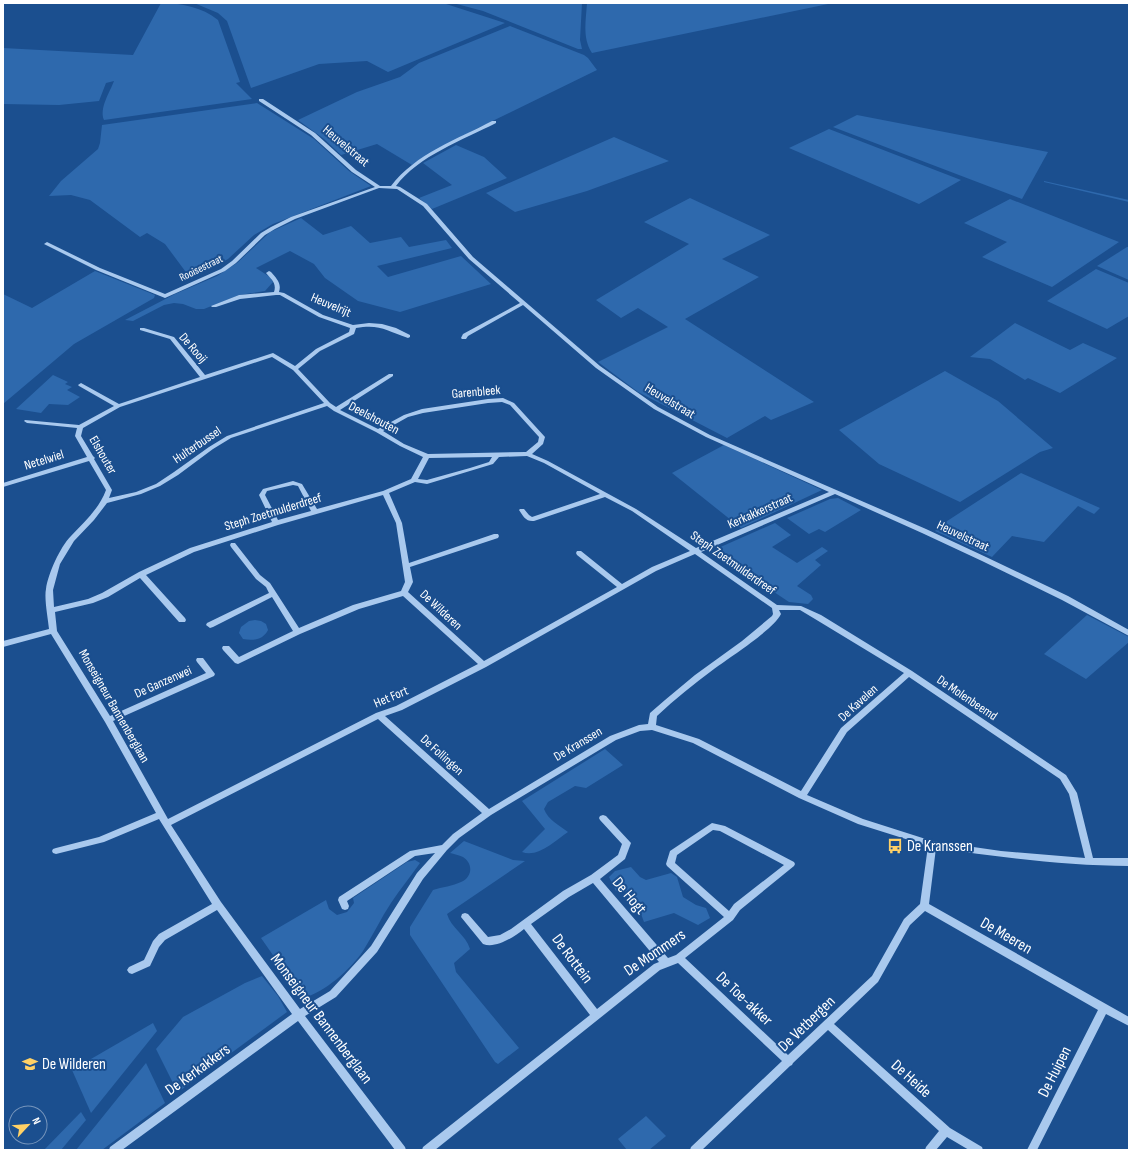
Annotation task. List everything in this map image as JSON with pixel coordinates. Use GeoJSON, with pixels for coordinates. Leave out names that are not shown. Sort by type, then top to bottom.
{"type":"FeatureCollection","features":[{"type":"Feature","properties":{"kind":"street","name":"Heuvelstraat"},"geometry":{"type":"LineString","coordinates":[[261,100],[312,134],[354,172],[379,187],[393,187],[412,196],[425,205],[471,258],[598,367],[656,408],[708,436],[924,531],[1052,592],[1129,632]]}},
{"type":"Feature","properties":{"kind":"street"},"geometry":{"type":"LineString","coordinates":[[393,187],[400,176],[420,162],[494,122]]}},
{"type":"Feature","properties":{"kind":"street","name":"Rooisestraat"},"geometry":{"type":"LineString","coordinates":[[47,244],[98,269],[165,296],[223,270],[234,262],[263,234],[272,228],[293,218],[379,187]]}},
{"type":"Feature","properties":{"kind":"street"},"geometry":{"type":"LineString","coordinates":[[269,273],[278,282],[276,293]]}},
{"type":"Feature","properties":{"kind":"street","name":"Heuvelrijt"},"geometry":{"type":"LineString","coordinates":[[214,306],[239,297],[276,293],[282,294],[321,316],[353,327],[352,333],[318,350],[295,369]]}},
{"type":"Feature","properties":{"kind":"street"},"geometry":{"type":"LineString","coordinates":[[464,338],[465,335],[523,303]]}},
{"type":"Feature","properties":{"kind":"street"},"geometry":{"type":"LineString","coordinates":[[353,327],[366,324],[379,324],[408,336]]}},
{"type":"Feature","properties":{"kind":"street","name":"De Rooij"},"geometry":{"type":"LineString","coordinates":[[142,329],[172,338],[204,377]]}},
{"type":"Feature","properties":{"kind":"street","name":"Deelshouten"},"geometry":{"type":"LineString","coordinates":[[273,355],[295,369],[328,404],[336,410],[402,445]]}},
{"type":"Feature","properties":{"kind":"street","name":"Elshouter"},"geometry":{"type":"LineString","coordinates":[[105,501],[109,490],[78,436],[80,427],[118,406],[273,355]]}},
{"type":"Feature","properties":{"kind":"street","name":"Deelshouten"},"geometry":{"type":"LineString","coordinates":[[336,410],[391,375]]}},
{"type":"Feature","properties":{"kind":"street"},"geometry":{"type":"LineString","coordinates":[[81,385],[118,406]]}},
{"type":"Feature","properties":{"kind":"street","name":"Garenbleek"},"geometry":{"type":"LineString","coordinates":[[378,431],[406,416],[422,411],[503,400],[512,404],[542,437],[541,443],[528,454]]}},
{"type":"Feature","properties":{"kind":"street","name":"Hulterbussel"},"geometry":{"type":"LineString","coordinates":[[105,501],[142,492],[158,485],[189,466],[219,442],[229,437],[328,404]]}},
{"type":"Feature","properties":{"kind":"street"},"geometry":{"type":"LineString","coordinates":[[27,421],[80,427]]}},
{"type":"Feature","properties":{"kind":"street","name":"Steph Zoetmulderdreef"},"geometry":{"type":"LineString","coordinates":[[402,445],[427,456],[528,454],[546,462],[634,510],[775,607],[777,614],[776,618],[753,638],[688,685],[658,710],[653,715],[652,727]]}},
{"type":"Feature","properties":{"kind":"street","name":"Steph Zoetmulderdreef"},"geometry":{"type":"LineString","coordinates":[[51,610],[90,601],[105,595],[141,574],[192,550],[276,523],[385,492],[414,480],[427,482],[491,463],[496,454]]}},
{"type":"Feature","properties":{"kind":"street"},"geometry":{"type":"LineString","coordinates":[[414,480],[427,456]]}},
{"type":"Feature","properties":{"kind":"street","name":"Netelwiel"},"geometry":{"type":"LineString","coordinates":[[3,485],[92,458]]}},
{"type":"Feature","properties":{"kind":"street"},"geometry":{"type":"LineString","coordinates":[[276,523],[262,495],[265,490],[293,483],[300,484],[315,512]]}},
{"type":"Feature","properties":{"kind":"street","name":"De Wilderen"},"geometry":{"type":"LineString","coordinates":[[385,492],[399,523],[409,582],[404,593],[483,665]]}},
{"type":"Feature","properties":{"kind":"street","name":"Kerkakkerstraat"},"geometry":{"type":"LineString","coordinates":[[696,552],[834,492]]}},
{"type":"Feature","properties":{"kind":"street"},"geometry":{"type":"LineString","coordinates":[[522,510],[527,517],[532,519],[605,495]]}},
{"type":"Feature","properties":{"kind":"street"},"geometry":{"type":"LineString","coordinates":[[51,610],[49,590],[58,564],[71,540],[92,518],[105,501]]}},
{"type":"Feature","properties":{"kind":"street"},"geometry":{"type":"LineString","coordinates":[[406,566],[496,536]]}},
{"type":"Feature","properties":{"kind":"street"},"geometry":{"type":"LineString","coordinates":[[232,545],[258,577],[268,585],[272,594],[297,632]]}},
{"type":"Feature","properties":{"kind":"street","name":"Het Fort"},"geometry":{"type":"LineString","coordinates":[[166,824],[379,715],[399,708],[483,665],[654,569],[696,552]]}},
{"type":"Feature","properties":{"kind":"street"},"geometry":{"type":"LineString","coordinates":[[579,553],[622,587]]}},
{"type":"Feature","properties":{"kind":"street"},"geometry":{"type":"LineString","coordinates":[[141,574],[182,620]]}},
{"type":"Feature","properties":{"kind":"street"},"geometry":{"type":"LineString","coordinates":[[226,648],[238,661],[297,632],[356,606],[404,593]]}},
{"type":"Feature","properties":{"kind":"street"},"geometry":{"type":"LineString","coordinates":[[210,625],[272,594]]}},
{"type":"Feature","properties":{"kind":"street","name":"De Molenbeemd"},"geometry":{"type":"LineString","coordinates":[[775,607],[801,608],[909,673],[1063,777],[1073,793],[1090,862]]}},
{"type":"Feature","properties":{"kind":"street","name":"Monseigneur Bannenberglaan"},"geometry":{"type":"LineString","coordinates":[[51,610],[54,630],[108,720],[166,824],[218,905],[401,1150]]}},
{"type":"Feature","properties":{"kind":"street"},"geometry":{"type":"LineString","coordinates":[[3,644],[54,630]]}},
{"type":"Feature","properties":{"kind":"street","name":"De Ganzenwei"},"geometry":{"type":"LineString","coordinates":[[108,720],[211,674],[200,660]]}},
{"type":"Feature","properties":{"kind":"street","name":"De Kavelen"},"geometry":{"type":"LineString","coordinates":[[802,796],[844,730],[909,673]]}},
{"type":"Feature","properties":{"kind":"street","name":"De Follingen"},"geometry":{"type":"LineString","coordinates":[[379,715],[488,813]]}},
{"type":"Feature","properties":{"kind":"street","name":"De Kranssen"},"geometry":{"type":"LineString","coordinates":[[299,1015],[333,994],[374,949],[420,876],[444,848],[488,813],[613,738],[639,728],[652,727],[696,741],[802,796],[860,822],[932,844],[1001,854],[1090,862],[1129,862]]}},
{"type":"Feature","properties":{"kind":"street"},"geometry":{"type":"LineString","coordinates":[[56,851],[101,840],[161,814]]}},
{"type":"Feature","properties":{"kind":"street","name":"De Hogt"},"geometry":{"type":"LineString","coordinates":[[603,818],[627,843],[622,857],[594,878],[666,963]]}},
{"type":"Feature","properties":{"kind":"street","name":"De Mommers"},"geometry":{"type":"LineString","coordinates":[[427,1150],[595,1014],[657,967],[678,958],[730,917],[737,907],[791,864],[722,828],[712,826],[673,853],[670,864],[730,917]]}},
{"type":"Feature","properties":{"kind":"street"},"geometry":{"type":"LineString","coordinates":[[924,906],[932,844]]}},
{"type":"Feature","properties":{"kind":"street","name":"De Kranssen"},"geometry":{"type":"LineString","coordinates":[[345,906],[342,900],[413,853],[444,848]]}},
{"type":"Feature","properties":{"kind":"street"},"geometry":{"type":"LineString","coordinates":[[465,917],[486,941],[501,939],[514,932],[566,894],[594,878]]}},
{"type":"Feature","properties":{"kind":"street"},"geometry":{"type":"LineString","coordinates":[[132,970],[147,963],[156,944],[162,937],[218,905]]}},
{"type":"Feature","properties":{"kind":"street","name":"De Meeren"},"geometry":{"type":"LineString","coordinates":[[924,906],[1129,1022]]}},
{"type":"Feature","properties":{"kind":"street","name":"De Vetbergen"},"geometry":{"type":"LineString","coordinates":[[695,1150],[875,979],[907,922],[924,906]]}},
{"type":"Feature","properties":{"kind":"street","name":"De Rottein"},"geometry":{"type":"LineString","coordinates":[[525,923],[595,1014]]}},
{"type":"Feature","properties":{"kind":"street","name":"De Toe-akker"},"geometry":{"type":"LineString","coordinates":[[678,958],[789,1062]]}},
{"type":"Feature","properties":{"kind":"street","name":"De Huipen"},"geometry":{"type":"LineString","coordinates":[[1032,1150],[1104,1008]]}},
{"type":"Feature","properties":{"kind":"street","name":"De Kerkakkers"},"geometry":{"type":"LineString","coordinates":[[114,1150],[299,1015]]}},
{"type":"Feature","properties":{"kind":"street","name":"De Heide"},"geometry":{"type":"LineString","coordinates":[[828,1024],[946,1131],[978,1150]]}},
{"type":"Feature","properties":{"kind":"street"},"geometry":{"type":"LineString","coordinates":[[930,1150],[946,1131]]}},
{"type":"Feature","properties":{"kind":"shaded area"},"geometry":{"type":"Polygon","coordinates":[[[161,3],[176,4],[198,9],[218,20],[240,82],[236,83],[252,99],[104,120],[104,105],[114,81],[106,83],[99,101],[59,105],[3,104],[3,48],[133,55],[161,3]]]}},
{"type":"Feature","properties":{"kind":"shaded area"},"geometry":{"type":"Polygon","coordinates":[[[194,3],[443,3],[505,23],[388,72],[367,61],[319,64],[251,88],[227,21],[218,13],[194,3]]]}},
{"type":"Feature","properties":{"kind":"shaded area"},"geometry":{"type":"Polygon","coordinates":[[[453,3],[582,3],[580,40],[582,49],[578,49],[483,11],[453,3]]]}},
{"type":"Feature","properties":{"kind":"shaded area"},"geometry":{"type":"Polygon","coordinates":[[[587,3],[833,3],[592,53],[586,35],[587,3]]]}},
{"type":"Feature","properties":{"kind":"shaded area"},"geometry":{"type":"Polygon","coordinates":[[[510,26],[584,55],[597,70],[474,130],[412,165],[377,144],[341,155],[324,139],[298,120],[357,92],[400,77],[419,63],[510,26]]]}},
{"type":"Feature","properties":{"kind":"shaded area"},"geometry":{"type":"Polygon","coordinates":[[[257,103],[314,139],[349,171],[371,186],[273,224],[254,235],[228,259],[191,279],[165,244],[147,233],[140,237],[90,200],[71,195],[49,196],[61,181],[98,149],[102,125],[257,103]]]}},
{"type":"Feature","properties":{"kind":"shaded area"},"geometry":{"type":"Polygon","coordinates":[[[857,115],[1048,152],[1022,199],[833,127],[857,115]]]}},
{"type":"Feature","properties":{"kind":"shaded area"},"geometry":{"type":"Polygon","coordinates":[[[829,129],[961,180],[919,204],[789,148],[829,129]]]}},
{"type":"Feature","properties":{"kind":"shaded area"},"geometry":{"type":"Polygon","coordinates":[[[614,137],[669,161],[587,191],[515,212],[486,193],[614,137]]]}},
{"type":"Feature","properties":{"kind":"shaded area"},"geometry":{"type":"Polygon","coordinates":[[[456,145],[484,157],[507,178],[432,209],[419,198],[452,185],[423,163],[456,145]]]}},
{"type":"Feature","properties":{"kind":"shaded area"},"geometry":{"type":"Polygon","coordinates":[[[1044,182],[1129,200],[1129,202],[1044,182]]]}},
{"type":"Feature","properties":{"kind":"shaded area"},"geometry":{"type":"Polygon","coordinates":[[[690,198],[770,235],[722,259],[759,277],[685,319],[814,402],[771,420],[765,416],[727,438],[638,392],[598,362],[668,327],[638,308],[621,318],[596,300],[689,244],[644,222],[690,198]]]}},
{"type":"Feature","properties":{"kind":"shaded area"},"geometry":{"type":"Polygon","coordinates":[[[1010,199],[1119,242],[1052,287],[982,257],[1007,242],[964,223],[1010,199]]]}},
{"type":"Feature","properties":{"kind":"shaded area"},"geometry":{"type":"Polygon","coordinates":[[[301,218],[323,235],[351,226],[370,243],[401,237],[409,247],[446,240],[452,248],[377,266],[388,277],[461,256],[491,284],[400,312],[358,301],[325,278],[314,264],[290,251],[256,268],[270,277],[273,282],[265,291],[239,295],[204,309],[196,309],[183,304],[174,303],[164,305],[133,321],[125,320],[175,294],[217,276],[237,263],[270,232],[301,218]]]}},
{"type":"Feature","properties":{"kind":"shaded area"},"geometry":{"type":"Polygon","coordinates":[[[1129,247],[1129,280],[1097,266],[1129,247]]]}},
{"type":"Feature","properties":{"kind":"shaded area"},"geometry":{"type":"Polygon","coordinates":[[[1096,269],[1129,283],[1129,316],[1107,329],[1047,301],[1096,269]]]}},
{"type":"Feature","properties":{"kind":"shaded area"},"geometry":{"type":"Polygon","coordinates":[[[95,271],[155,295],[154,298],[74,344],[3,404],[3,294],[32,308],[95,271]]]}},
{"type":"Feature","properties":{"kind":"shaded area"},"geometry":{"type":"Polygon","coordinates":[[[1015,323],[1070,350],[1083,343],[1117,358],[1060,393],[1028,378],[1025,380],[990,359],[970,357],[1015,323]]]}},
{"type":"Feature","properties":{"kind":"shaded area"},"geometry":{"type":"Polygon","coordinates":[[[945,371],[998,401],[1053,448],[1040,452],[960,502],[879,464],[839,430],[945,371]]]}},
{"type":"Feature","properties":{"kind":"shaded area"},"geometry":{"type":"Polygon","coordinates":[[[53,375],[68,382],[65,384],[72,387],[67,390],[80,397],[68,405],[49,404],[41,413],[16,409],[53,375]]]}},
{"type":"Feature","properties":{"kind":"shaded area"},"geometry":{"type":"Polygon","coordinates":[[[724,445],[822,490],[741,528],[672,473],[724,445]]]}},
{"type":"Feature","properties":{"kind":"shaded area"},"geometry":{"type":"Polygon","coordinates":[[[1021,473],[1100,508],[1094,514],[1078,506],[1044,542],[1012,536],[992,557],[935,531],[941,525],[1021,473]]]}},
{"type":"Feature","properties":{"kind":"shaded area"},"geometry":{"type":"Polygon","coordinates":[[[838,498],[861,510],[825,532],[819,529],[809,534],[787,518],[830,499],[838,498]]]}},
{"type":"Feature","properties":{"kind":"shaded area"},"geometry":{"type":"Polygon","coordinates":[[[775,523],[791,535],[772,547],[797,563],[822,547],[828,551],[815,560],[821,565],[797,586],[811,595],[813,599],[808,604],[789,602],[714,552],[716,549],[775,523]]]}},
{"type":"Feature","properties":{"kind":"shaded area"},"geometry":{"type":"Polygon","coordinates":[[[1087,615],[1129,637],[1129,642],[1086,679],[1044,654],[1087,615]]]}},
{"type":"Feature","properties":{"kind":"shaded area"},"geometry":{"type":"Polygon","coordinates":[[[255,620],[266,624],[268,630],[261,638],[250,640],[243,639],[239,633],[241,627],[249,621],[255,620]]]}},
{"type":"Feature","properties":{"kind":"shaded area"},"geometry":{"type":"Polygon","coordinates":[[[605,749],[623,765],[586,788],[575,786],[548,802],[544,809],[548,816],[568,832],[540,851],[534,853],[522,852],[545,829],[522,801],[605,749]]]}},
{"type":"Feature","properties":{"kind":"shaded area"},"geometry":{"type":"Polygon","coordinates":[[[464,841],[513,860],[525,861],[447,914],[470,949],[454,963],[456,972],[519,1048],[498,1064],[495,1062],[410,935],[410,927],[433,890],[458,883],[468,877],[470,873],[469,863],[461,856],[450,853],[464,841]]]}},
{"type":"Feature","properties":{"kind":"shaded area"},"geometry":{"type":"Polygon","coordinates":[[[415,860],[420,863],[391,903],[358,958],[328,986],[303,998],[261,938],[326,900],[329,909],[337,915],[347,912],[354,903],[353,898],[407,862],[415,860]]]}},
{"type":"Feature","properties":{"kind":"shaded area"},"geometry":{"type":"Polygon","coordinates":[[[631,867],[640,877],[646,880],[671,873],[677,877],[683,897],[696,905],[706,908],[710,918],[698,925],[674,913],[644,922],[634,895],[630,892],[616,891],[609,877],[615,871],[631,867]]]}},
{"type":"Feature","properties":{"kind":"shaded area"},"geometry":{"type":"Polygon","coordinates":[[[262,976],[278,996],[287,1012],[181,1090],[176,1089],[156,1049],[183,1017],[245,983],[262,976]]]}},
{"type":"Feature","properties":{"kind":"shaded area"},"geometry":{"type":"Polygon","coordinates":[[[153,1023],[157,1031],[91,1113],[72,1070],[153,1023]]]}},
{"type":"Feature","properties":{"kind":"shaded area"},"geometry":{"type":"Polygon","coordinates":[[[146,1063],[165,1103],[102,1150],[76,1150],[146,1063]]]}},
{"type":"Feature","properties":{"kind":"shaded area"},"geometry":{"type":"Polygon","coordinates":[[[81,1112],[86,1120],[61,1150],[44,1150],[81,1112]]]}},
{"type":"Feature","properties":{"kind":"shaded area"},"geometry":{"type":"Polygon","coordinates":[[[646,1116],[666,1136],[649,1150],[627,1150],[618,1139],[646,1116]]]}},
{"type":"Feature","properties":{"kind":"place","name":"De Kranssen"},"geometry":{"type":"Point","coordinates":[895,846]}},
{"type":"Feature","properties":{"kind":"place","name":"De Wilderen"},"geometry":{"type":"Point","coordinates":[30,1064]}}]}
